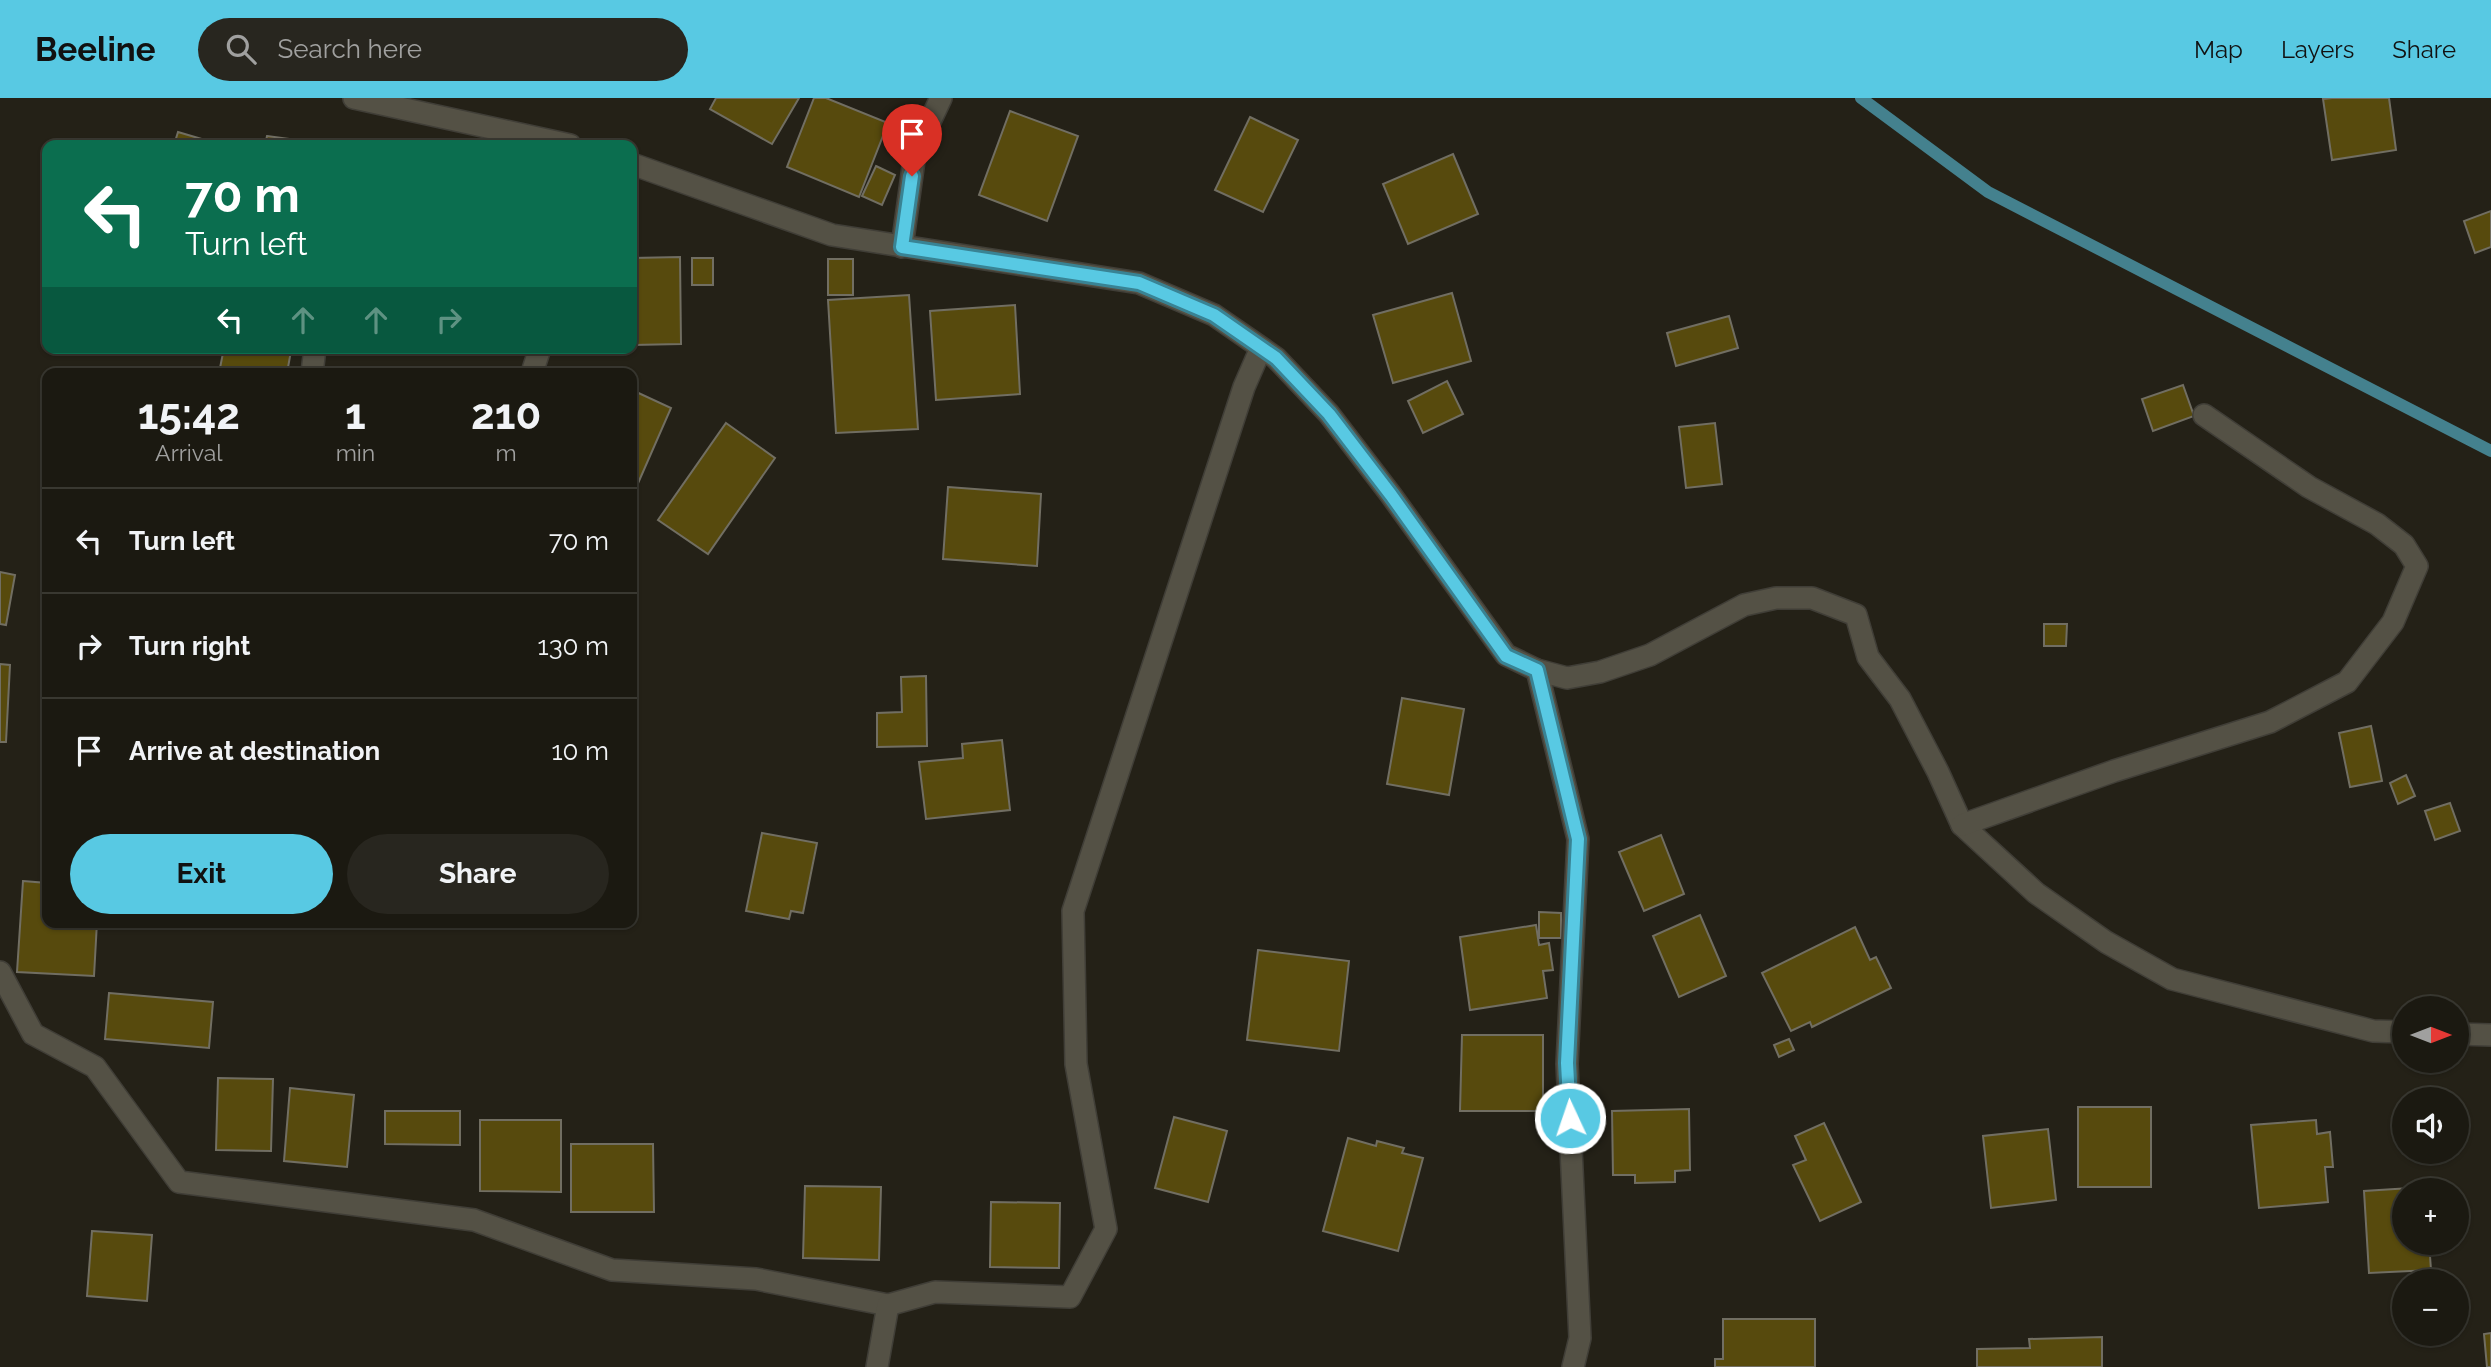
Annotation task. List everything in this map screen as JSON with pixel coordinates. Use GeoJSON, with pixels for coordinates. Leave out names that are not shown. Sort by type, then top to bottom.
{"type":"FeatureCollection","features":[{"type":"Feature","properties":{"kind":"street"},"geometry":{"type":"LineString","coordinates":[[354,98],[547,140]]}},
{"type":"Feature","properties":{"kind":"street"},"geometry":{"type":"LineString","coordinates":[[902,247],[915,152],[941,98]]}},
{"type":"Feature","properties":{"kind":"street"},"geometry":{"type":"LineString","coordinates":[[637,166],[832,235],[1139,283],[1214,315],[1276,358],[1329,414],[1391,495],[1506,656],[1537,670],[1567,678],[1600,672],[1650,656],[1744,605],[1776,598],[1812,598],[1856,615],[1868,657],[1900,699],[1962,825],[2035,892],[2106,942],[2172,979],[2373,1031],[2392,1032]]}},
{"type":"Feature","properties":{"kind":"street"},"geometry":{"type":"LineString","coordinates":[[0,972],[33,1034],[95,1067],[179,1182],[474,1220],[612,1270],[756,1279],[888,1305],[935,1293],[1070,1297],[1106,1228],[1076,1064],[1073,911],[1244,387],[1261,348]]}},
{"type":"Feature","properties":{"kind":"street"},"geometry":{"type":"LineString","coordinates":[[1962,825],[2114,771],[2270,722],[2347,682],[2393,622],[2417,566],[2404,545],[2377,524],[2309,487],[2204,415]]}},
{"type":"Feature","properties":{"kind":"street"},"geometry":{"type":"LineString","coordinates":[[1537,670],[1578,839],[1567,1063],[1580,1338],[1573,1367]]}},
{"type":"Feature","properties":{"kind":"street"},"geometry":{"type":"LineString","coordinates":[[2469,1034],[2491,1035]]}},
{"type":"Feature","properties":{"kind":"street"},"geometry":{"type":"LineString","coordinates":[[877,1367],[888,1305]]}},
{"type":"Feature","properties":{"kind":"building"},"geometry":{"type":"Polygon","coordinates":[[[716,98],[799,98],[772,144],[710,109],[716,98]]]}},
{"type":"Feature","properties":{"kind":"building"},"geometry":{"type":"Polygon","coordinates":[[[814,98],[826,98],[888,123],[859,197],[787,167],[814,98]]]}},
{"type":"Feature","properties":{"kind":"building"},"geometry":{"type":"Polygon","coordinates":[[[2389,98],[2396,150],[2332,160],[2323,99],[2389,98]]]}},
{"type":"Feature","properties":{"kind":"building"},"geometry":{"type":"Polygon","coordinates":[[[1010,111],[1078,136],[1047,221],[979,195],[1010,111]]]}},
{"type":"Feature","properties":{"kind":"building"},"geometry":{"type":"Polygon","coordinates":[[[1250,117],[1298,140],[1263,212],[1215,190],[1250,117]]]}},
{"type":"Feature","properties":{"kind":"building"},"geometry":{"type":"Polygon","coordinates":[[[178,132],[205,140],[176,140],[178,132]]]}},
{"type":"Feature","properties":{"kind":"building"},"geometry":{"type":"Polygon","coordinates":[[[267,136],[297,140],[266,140],[267,136]]]}},
{"type":"Feature","properties":{"kind":"building"},"geometry":{"type":"Polygon","coordinates":[[[1453,154],[1478,214],[1408,244],[1383,184],[1453,154]]]}},
{"type":"Feature","properties":{"kind":"building"},"geometry":{"type":"Polygon","coordinates":[[[876,166],[895,175],[882,205],[862,196],[876,166]]]}},
{"type":"Feature","properties":{"kind":"building"},"geometry":{"type":"Polygon","coordinates":[[[2491,211],[2491,247],[2475,253],[2464,221],[2491,211]]]}},
{"type":"Feature","properties":{"kind":"building"},"geometry":{"type":"Polygon","coordinates":[[[680,257],[681,344],[637,345],[637,258],[680,257]]]}},
{"type":"Feature","properties":{"kind":"building"},"geometry":{"type":"Polygon","coordinates":[[[692,258],[713,258],[713,285],[692,285],[692,258]]]}},
{"type":"Feature","properties":{"kind":"building"},"geometry":{"type":"Polygon","coordinates":[[[828,259],[853,259],[853,295],[828,295],[828,259]]]}},
{"type":"Feature","properties":{"kind":"building"},"geometry":{"type":"Polygon","coordinates":[[[1452,293],[1471,361],[1393,383],[1373,315],[1452,293]]]}},
{"type":"Feature","properties":{"kind":"building"},"geometry":{"type":"Polygon","coordinates":[[[909,295],[918,429],[836,433],[828,300],[909,295]]]}},
{"type":"Feature","properties":{"kind":"building"},"geometry":{"type":"Polygon","coordinates":[[[1015,305],[1020,394],[936,400],[930,311],[1015,305]]]}},
{"type":"Feature","properties":{"kind":"building"},"geometry":{"type":"Polygon","coordinates":[[[1729,316],[1738,348],[1676,366],[1667,333],[1729,316]]]}},
{"type":"Feature","properties":{"kind":"building"},"geometry":{"type":"Polygon","coordinates":[[[223,354],[290,354],[288,368],[220,368],[223,354]]]}},
{"type":"Feature","properties":{"kind":"building"},"geometry":{"type":"Polygon","coordinates":[[[1447,381],[1463,414],[1423,433],[1408,401],[1447,381]]]}},
{"type":"Feature","properties":{"kind":"building"},"geometry":{"type":"Polygon","coordinates":[[[2183,385],[2194,416],[2153,431],[2142,399],[2183,385]]]}},
{"type":"Feature","properties":{"kind":"building"},"geometry":{"type":"Polygon","coordinates":[[[637,392],[671,408],[637,486],[637,392]]]}},
{"type":"Feature","properties":{"kind":"building"},"geometry":{"type":"Polygon","coordinates":[[[726,423],[775,458],[708,554],[658,520],[726,423]]]}},
{"type":"Feature","properties":{"kind":"building"},"geometry":{"type":"Polygon","coordinates":[[[1715,423],[1722,484],[1686,488],[1679,427],[1715,423]]]}},
{"type":"Feature","properties":{"kind":"building"},"geometry":{"type":"Polygon","coordinates":[[[948,487],[1041,494],[1037,566],[943,559],[948,487]]]}},
{"type":"Feature","properties":{"kind":"building"},"geometry":{"type":"Polygon","coordinates":[[[0,572],[15,575],[6,625],[0,624],[0,572]]]}},
{"type":"Feature","properties":{"kind":"building"},"geometry":{"type":"Polygon","coordinates":[[[2044,624],[2067,624],[2066,646],[2044,646],[2044,624]]]}},
{"type":"Feature","properties":{"kind":"building"},"geometry":{"type":"Polygon","coordinates":[[[0,664],[10,665],[6,742],[0,742],[0,664]]]}},
{"type":"Feature","properties":{"kind":"building"},"geometry":{"type":"Polygon","coordinates":[[[926,676],[927,746],[877,747],[877,713],[902,712],[901,677],[926,676]]]}},
{"type":"Feature","properties":{"kind":"building"},"geometry":{"type":"Polygon","coordinates":[[[1402,698],[1464,709],[1449,795],[1387,784],[1402,698]]]}},
{"type":"Feature","properties":{"kind":"building"},"geometry":{"type":"Polygon","coordinates":[[[2371,726],[2382,781],[2350,787],[2339,733],[2371,726]]]}},
{"type":"Feature","properties":{"kind":"building"},"geometry":{"type":"Polygon","coordinates":[[[1002,740],[1010,810],[926,819],[919,762],[963,758],[962,744],[1002,740]]]}},
{"type":"Feature","properties":{"kind":"building"},"geometry":{"type":"Polygon","coordinates":[[[2406,775],[2415,796],[2398,804],[2390,783],[2406,775]]]}},
{"type":"Feature","properties":{"kind":"building"},"geometry":{"type":"Polygon","coordinates":[[[2450,803],[2460,831],[2435,840],[2425,811],[2450,803]]]}},
{"type":"Feature","properties":{"kind":"building"},"geometry":{"type":"Polygon","coordinates":[[[762,833],[817,843],[803,913],[791,911],[789,919],[746,911],[762,833]]]}},
{"type":"Feature","properties":{"kind":"building"},"geometry":{"type":"Polygon","coordinates":[[[1661,835],[1684,894],[1644,911],[1619,852],[1661,835]]]}},
{"type":"Feature","properties":{"kind":"building"},"geometry":{"type":"Polygon","coordinates":[[[23,881],[42,883],[42,928],[97,928],[94,976],[17,972],[23,881]]]}},
{"type":"Feature","properties":{"kind":"building"},"geometry":{"type":"Polygon","coordinates":[[[1539,912],[1561,913],[1561,938],[1539,938],[1539,912]]]}},
{"type":"Feature","properties":{"kind":"building"},"geometry":{"type":"Polygon","coordinates":[[[1700,915],[1726,976],[1679,997],[1653,936],[1700,915]]]}},
{"type":"Feature","properties":{"kind":"building"},"geometry":{"type":"Polygon","coordinates":[[[1536,925],[1539,945],[1549,943],[1553,970],[1543,971],[1547,998],[1470,1010],[1460,937],[1536,925]]]}},
{"type":"Feature","properties":{"kind":"building"},"geometry":{"type":"Polygon","coordinates":[[[1855,927],[1870,960],[1876,957],[1891,988],[1812,1027],[1810,1022],[1791,1031],[1762,973],[1855,927]]]}},
{"type":"Feature","properties":{"kind":"building"},"geometry":{"type":"Polygon","coordinates":[[[1258,950],[1349,961],[1339,1051],[1247,1040],[1258,950]]]}},
{"type":"Feature","properties":{"kind":"building"},"geometry":{"type":"Polygon","coordinates":[[[109,993],[213,1002],[209,1048],[105,1039],[109,993]]]}},
{"type":"Feature","properties":{"kind":"building"},"geometry":{"type":"Polygon","coordinates":[[[1462,1035],[1543,1035],[1543,1111],[1460,1111],[1462,1035]]]}},
{"type":"Feature","properties":{"kind":"building"},"geometry":{"type":"Polygon","coordinates":[[[1789,1039],[1794,1050],[1779,1057],[1774,1045],[1789,1039]]]}},
{"type":"Feature","properties":{"kind":"building"},"geometry":{"type":"Polygon","coordinates":[[[218,1078],[273,1079],[271,1151],[216,1150],[218,1078]]]}},
{"type":"Feature","properties":{"kind":"building"},"geometry":{"type":"Polygon","coordinates":[[[290,1088],[354,1095],[347,1167],[284,1161],[290,1088]]]}},
{"type":"Feature","properties":{"kind":"building"},"geometry":{"type":"Polygon","coordinates":[[[2078,1107],[2151,1107],[2151,1187],[2078,1187],[2078,1107]]]}},
{"type":"Feature","properties":{"kind":"building"},"geometry":{"type":"Polygon","coordinates":[[[1689,1109],[1690,1170],[1675,1171],[1675,1182],[1635,1183],[1635,1175],[1613,1175],[1612,1111],[1689,1109]]]}},
{"type":"Feature","properties":{"kind":"building"},"geometry":{"type":"Polygon","coordinates":[[[385,1111],[460,1111],[460,1145],[385,1144],[385,1111]]]}},
{"type":"Feature","properties":{"kind":"building"},"geometry":{"type":"Polygon","coordinates":[[[1174,1117],[1227,1131],[1208,1202],[1155,1188],[1174,1117]]]}},
{"type":"Feature","properties":{"kind":"building"},"geometry":{"type":"Polygon","coordinates":[[[480,1120],[561,1120],[561,1192],[480,1191],[480,1120]]]}},
{"type":"Feature","properties":{"kind":"building"},"geometry":{"type":"Polygon","coordinates":[[[2316,1120],[2317,1134],[2330,1132],[2333,1167],[2325,1167],[2328,1202],[2259,1208],[2251,1125],[2316,1120]]]}},
{"type":"Feature","properties":{"kind":"building"},"geometry":{"type":"Polygon","coordinates":[[[1824,1123],[1861,1202],[1820,1221],[1793,1165],[1806,1160],[1795,1136],[1824,1123]]]}},
{"type":"Feature","properties":{"kind":"building"},"geometry":{"type":"Polygon","coordinates":[[[2048,1129],[2056,1200],[1991,1208],[1983,1136],[2048,1129]]]}},
{"type":"Feature","properties":{"kind":"building"},"geometry":{"type":"Polygon","coordinates":[[[1348,1138],[1376,1146],[1377,1141],[1404,1148],[1402,1153],[1423,1158],[1398,1251],[1323,1231],[1348,1138]]]}},
{"type":"Feature","properties":{"kind":"building"},"geometry":{"type":"Polygon","coordinates":[[[571,1144],[653,1144],[654,1212],[571,1212],[571,1144]]]}},
{"type":"Feature","properties":{"kind":"building"},"geometry":{"type":"Polygon","coordinates":[[[805,1186],[881,1187],[879,1260],[803,1258],[805,1186]]]}},
{"type":"Feature","properties":{"kind":"building"},"geometry":{"type":"Polygon","coordinates":[[[2392,1189],[2392,1255],[2430,1255],[2431,1269],[2392,1269],[2392,1272],[2369,1273],[2364,1191],[2392,1189]]]}},
{"type":"Feature","properties":{"kind":"building"},"geometry":{"type":"Polygon","coordinates":[[[991,1202],[1060,1203],[1059,1268],[990,1267],[991,1202]]]}},
{"type":"Feature","properties":{"kind":"building"},"geometry":{"type":"Polygon","coordinates":[[[92,1231],[152,1235],[147,1301],[87,1296],[92,1231]]]}},
{"type":"Feature","properties":{"kind":"building"},"geometry":{"type":"Polygon","coordinates":[[[1723,1319],[1815,1319],[1815,1367],[1715,1367],[1715,1359],[1723,1359],[1723,1319]]]}},
{"type":"Feature","properties":{"kind":"building"},"geometry":{"type":"Polygon","coordinates":[[[2491,1333],[2491,1367],[2487,1367],[2484,1334],[2491,1333]]]}},
{"type":"Feature","properties":{"kind":"building"},"geometry":{"type":"Polygon","coordinates":[[[2102,1337],[2102,1367],[1977,1367],[1977,1349],[2030,1348],[2029,1339],[2102,1337]]]}},
{"type":"Feature","properties":{"kind":"waterway"},"geometry":{"type":"LineString","coordinates":[[1861,98],[1988,192],[2491,451]]}},
{"type":"Feature","properties":{"kind":"route"},"geometry":{"type":"LineString","coordinates":[[912,176],[902,247],[1139,283],[1214,315],[1276,358],[1329,414],[1391,495],[1506,656],[1537,670],[1578,839],[1567,1063],[1570,1118]]}}]}
